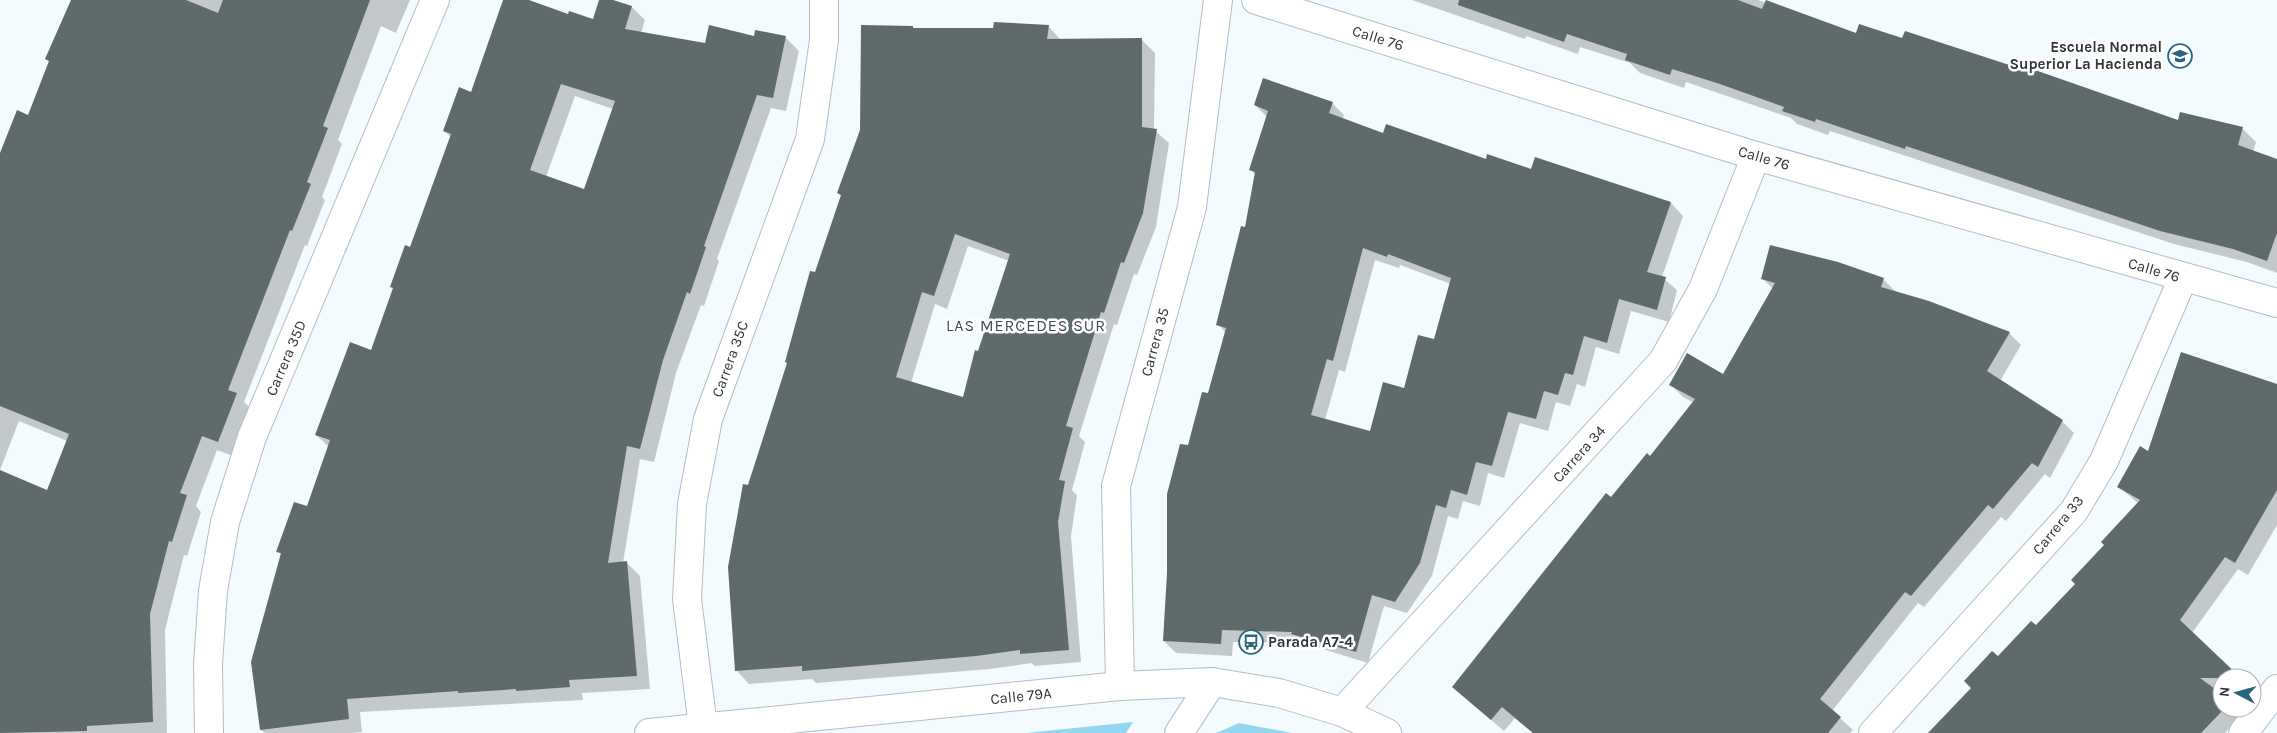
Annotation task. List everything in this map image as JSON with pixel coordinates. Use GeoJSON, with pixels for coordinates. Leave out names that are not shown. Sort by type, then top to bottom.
{"type":"FeatureCollection","features":[{"type":"Feature","properties":{"kind":"street","name":"Carrera 35D"},"geometry":{"type":"LineString","coordinates":[[209,733],[208,664],[212,600],[226,522],[252,437],[435,0]]}},
{"type":"Feature","properties":{"kind":"street","name":"Carrera 35C"},"geometry":{"type":"LineString","coordinates":[[703,728],[688,599],[692,504],[708,419],[810,139],[824,40],[824,0]]}},
{"type":"Feature","properties":{"kind":"street","name":"Carrera 35"},"geometry":{"type":"LineString","coordinates":[[1120,686],[1116,486],[1192,207],[1218,0]]}},
{"type":"Feature","properties":{"kind":"street","name":"Calle 76"},"geometry":{"type":"LineString","coordinates":[[1256,0],[1756,156],[2277,303]]}},
{"type":"Feature","properties":{"kind":"street","name":"Carrera 34"},"geometry":{"type":"LineString","coordinates":[[1342,712],[1663,361],[1703,289],[1756,156]]}},
{"type":"Feature","properties":{"kind":"street","name":"Carrera 33"},"geometry":{"type":"LineString","coordinates":[[1873,733],[2074,511],[2104,461],[2183,278]]}},
{"type":"Feature","properties":{"kind":"street","name":"Calle 79A"},"geometry":{"type":"LineString","coordinates":[[648,733],[1120,686],[1212,682],[1279,693],[1342,712],[1387,733]]}},
{"type":"Feature","properties":{"kind":"street"},"geometry":{"type":"LineString","coordinates":[[1179,733],[1212,682]]}},
{"type":"Feature","properties":{"kind":"street"},"geometry":{"type":"LineString","coordinates":[[2243,733],[2277,689]]}},
{"type":"Feature","properties":{"kind":"shaded area"},"geometry":{"type":"Polygon","coordinates":[[[1133,722],[1126,733],[1026,733],[1133,722]]]}},
{"type":"Feature","properties":{"kind":"shaded area"},"geometry":{"type":"Polygon","coordinates":[[[1239,723],[1292,733],[1216,733],[1239,723]]]}},
{"type":"Feature","properties":{"kind":"building"},"geometry":{"type":"Polygon","coordinates":[[[71,0],[186,0],[218,13],[223,0],[370,0],[323,126],[328,128],[307,182],[311,184],[292,231],[290,230],[228,390],[237,393],[218,442],[202,436],[180,493],[187,495],[172,542],[169,541],[150,614],[153,722],[87,726],[87,731],[0,733],[0,470],[47,490],[69,434],[0,406],[0,153],[17,110],[28,115],[49,61],[45,59],[71,0]]]}},
{"type":"Feature","properties":{"kind":"building"},"geometry":{"type":"Polygon","coordinates":[[[503,0],[529,0],[568,14],[569,11],[593,19],[599,0],[613,0],[632,6],[625,29],[705,43],[709,25],[754,36],[755,30],[786,36],[773,98],[757,95],[704,246],[706,247],[690,294],[687,292],[663,360],[640,449],[627,446],[608,563],[627,561],[637,676],[569,680],[570,687],[516,691],[516,689],[458,693],[458,691],[347,699],[349,719],[260,730],[251,662],[281,553],[276,552],[294,502],[307,506],[330,440],[315,435],[350,342],[371,350],[393,288],[390,287],[405,245],[410,247],[451,134],[443,131],[459,87],[471,92],[503,0]],[[561,84],[530,170],[584,189],[615,101],[561,84]]]}},
{"type":"Feature","properties":{"kind":"building"},"geometry":{"type":"Polygon","coordinates":[[[1459,0],[1738,0],[1762,9],[1766,0],[1856,33],[1859,24],[1902,38],[1905,31],[2034,73],[2035,70],[2178,120],[2180,112],[2243,127],[2238,145],[2277,159],[2277,233],[2267,261],[2233,249],[2160,231],[1906,146],[1905,149],[1816,119],[1815,122],[1782,111],[1784,107],[1720,84],[1672,69],[1670,75],[1625,60],[1627,54],[1567,34],[1564,42],[1458,5],[1459,0]]]}},
{"type":"Feature","properties":{"kind":"building"},"geometry":{"type":"Polygon","coordinates":[[[994,22],[1049,25],[1047,39],[1142,38],[1142,127],[1157,129],[1143,213],[1124,263],[1121,262],[1104,313],[1101,312],[1066,426],[1073,428],[1059,480],[1065,481],[1058,522],[1069,650],[1020,654],[1020,650],[976,656],[802,671],[802,666],[735,671],[728,567],[743,484],[748,485],[787,363],[785,362],[810,271],[815,272],[841,195],[837,193],[860,130],[861,25],[913,26],[913,28],[993,28],[994,22]],[[955,234],[934,296],[922,292],[896,377],[963,397],[975,350],[978,351],[1010,254],[955,234]]]}},
{"type":"Feature","properties":{"kind":"building"},"geometry":{"type":"Polygon","coordinates":[[[1263,78],[1333,102],[1329,113],[1383,133],[1386,124],[1486,159],[1487,154],[1531,169],[1535,157],[1671,202],[1647,272],[1666,277],[1657,310],[1619,299],[1607,343],[1584,336],[1573,375],[1565,373],[1558,395],[1544,391],[1536,419],[1508,412],[1492,466],[1476,462],[1467,495],[1451,490],[1446,508],[1436,505],[1420,563],[1395,602],[1372,595],[1356,652],[1291,634],[1292,632],[1222,630],[1221,644],[1163,641],[1167,573],[1167,494],[1180,444],[1188,445],[1202,392],[1208,393],[1226,328],[1216,325],[1241,226],[1245,227],[1255,172],[1249,170],[1268,111],[1254,105],[1263,78]],[[1363,248],[1333,361],[1327,359],[1311,415],[1370,431],[1383,382],[1404,388],[1418,335],[1434,339],[1451,278],[1388,254],[1387,257],[1363,248]]]}},
{"type":"Feature","properties":{"kind":"building"},"geometry":{"type":"Polygon","coordinates":[[[1770,245],[1838,262],[1884,278],[1881,287],[1929,301],[2010,332],[1987,371],[2063,420],[2038,467],[2032,463],[1993,509],[1988,505],[1911,596],[1905,592],[1820,699],[1841,717],[1828,733],[1533,733],[1502,707],[1491,720],[1452,687],[1606,493],[1611,497],[1647,453],[1650,456],[1695,399],[1669,385],[1687,353],[1723,374],[1775,283],[1761,279],[1770,245]]]}},
{"type":"Feature","properties":{"kind":"building"},"geometry":{"type":"Polygon","coordinates":[[[2181,352],[2277,384],[2277,490],[2235,563],[2225,557],[2180,620],[2230,668],[2212,668],[2212,678],[2200,678],[2212,687],[2212,718],[2215,718],[2201,733],[1928,733],[1971,688],[1964,681],[1992,651],[1998,656],[2031,621],[2036,625],[2075,584],[2071,580],[2104,545],[2101,542],[2140,500],[2117,487],[2140,446],[2148,451],[2181,352]]]}},
{"type":"Feature","properties":{"kind":"place","name":"Escuela Normal Superior La Hacienda"},"geometry":{"type":"Point","coordinates":[2180,56]}},
{"type":"Feature","properties":{"kind":"place","name":"Parada A7-4"},"geometry":{"type":"Point","coordinates":[1251,642]}},
{"type":"Feature","properties":{"kind":"district","name":"LAS MERCEDES SUR"},"geometry":{"type":"Point","coordinates":[1026,325]}}]}
